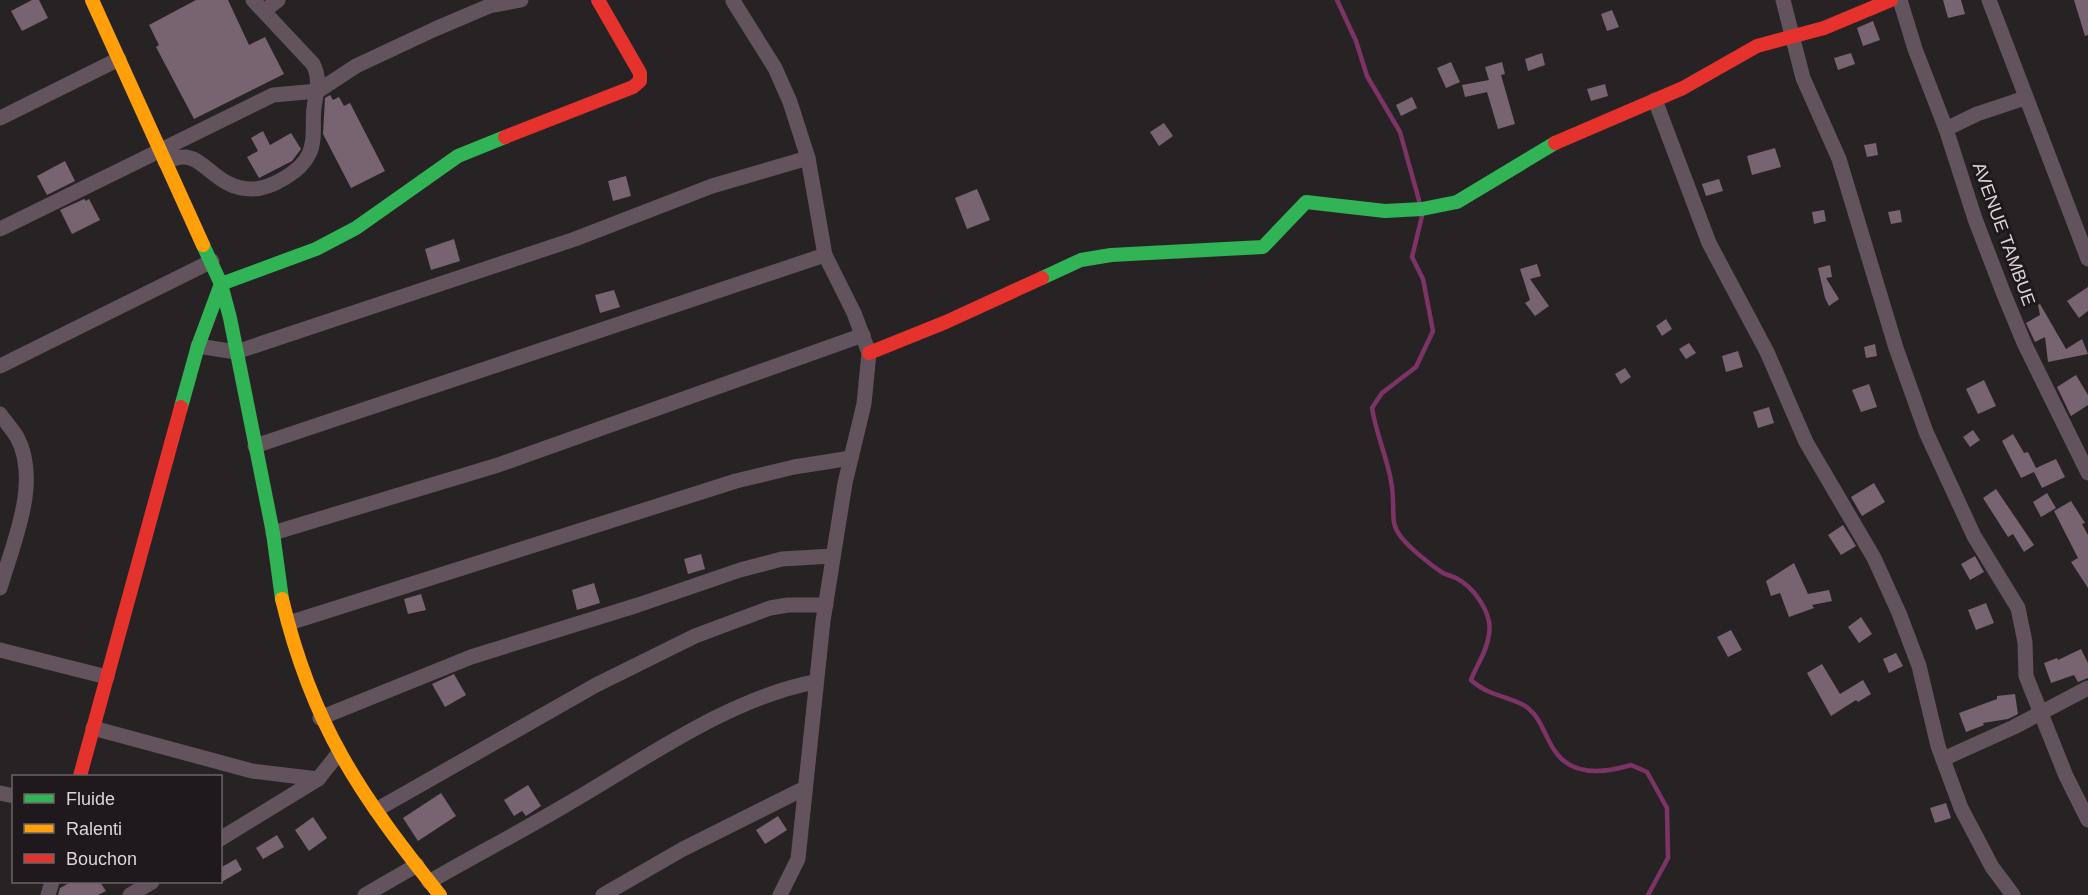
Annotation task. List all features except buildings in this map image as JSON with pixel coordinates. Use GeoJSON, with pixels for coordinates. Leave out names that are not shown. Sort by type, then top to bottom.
{"type":"FeatureCollection","features":[{"type":"Feature","properties":{"kind":"street"},"geometry":{"type":"LineString","coordinates":[[92,0],[213,261],[221,284],[273,533],[274,557],[297,657],[321,718],[339,754],[376,810],[440,895]]}},
{"type":"Feature","properties":{"kind":"street"},"geometry":{"type":"LineString","coordinates":[[163,156],[194,159],[227,185],[254,190],[269,186],[288,176],[309,155],[318,91],[317,71],[313,63],[259,6],[278,0]]}},
{"type":"Feature","properties":{"kind":"street"},"geometry":{"type":"LineString","coordinates":[[0,229],[163,156],[273,95],[318,91],[356,66],[488,3],[521,0]]}},
{"type":"Feature","properties":{"kind":"street"},"geometry":{"type":"LineString","coordinates":[[81,775],[198,346],[221,284],[316,249],[356,228],[458,156],[633,87],[640,81],[640,73],[598,0]]}},
{"type":"Feature","properties":{"kind":"street"},"geometry":{"type":"LineString","coordinates":[[1783,0],[1803,78],[1839,159],[1896,348],[1926,432],[1974,536],[2018,608],[2025,642],[2026,676],[2066,776],[2088,820]]}},
{"type":"Feature","properties":{"kind":"street"},"geometry":{"type":"LineString","coordinates":[[868,353],[946,322],[1081,260],[1111,255],[1263,247],[1306,202],[1360,210],[1441,207],[1474,193],[1560,140],[1683,88],[1757,46],[1824,28],[1891,0]]}},
{"type":"Feature","properties":{"kind":"street","name":"AVENUE TAMBUE"},"geometry":{"type":"LineString","coordinates":[[1900,0],[1975,219],[2007,303],[2025,345],[2088,473]]}},
{"type":"Feature","properties":{"kind":"street"},"geometry":{"type":"LineString","coordinates":[[1989,0],[2088,259]]}},
{"type":"Feature","properties":{"kind":"street"},"geometry":{"type":"LineString","coordinates":[[733,1],[775,68],[808,158],[825,255],[863,335],[868,353],[864,404],[851,458],[825,605],[815,682],[798,859],[780,895]]}},
{"type":"Feature","properties":{"kind":"street"},"geometry":{"type":"LineString","coordinates":[[0,118],[119,58]]}},
{"type":"Feature","properties":{"kind":"street"},"geometry":{"type":"LineString","coordinates":[[1946,129],[1977,114],[2025,98]]}},
{"type":"Feature","properties":{"kind":"street"},"geometry":{"type":"LineString","coordinates":[[1656,100],[1709,243],[1767,352],[1806,442],[1864,539],[1899,613],[1920,666],[1930,717],[1943,759],[1974,834],[1992,867],[2013,895]]}},
{"type":"Feature","properties":{"kind":"street"},"geometry":{"type":"LineString","coordinates":[[198,346],[236,352],[575,239],[712,186],[808,158]]}},
{"type":"Feature","properties":{"kind":"street"},"geometry":{"type":"LineString","coordinates":[[255,446],[825,255]]}},
{"type":"Feature","properties":{"kind":"street"},"geometry":{"type":"LineString","coordinates":[[0,366],[213,261]]}},
{"type":"Feature","properties":{"kind":"street"},"geometry":{"type":"LineString","coordinates":[[273,533],[509,461],[863,335]]}},
{"type":"Feature","properties":{"kind":"street"},"geometry":{"type":"LineString","coordinates":[[0,414],[17,438],[26,467],[26,495],[0,588]]}},
{"type":"Feature","properties":{"kind":"street"},"geometry":{"type":"LineString","coordinates":[[289,623],[736,481],[794,467],[851,458]]}},
{"type":"Feature","properties":{"kind":"street"},"geometry":{"type":"LineString","coordinates":[[321,718],[471,657],[638,605],[740,570],[782,559],[832,556]]}},
{"type":"Feature","properties":{"kind":"street"},"geometry":{"type":"LineString","coordinates":[[376,810],[596,685],[695,636],[770,609],[788,605],[825,605]]}},
{"type":"Feature","properties":{"kind":"street"},"geometry":{"type":"LineString","coordinates":[[0,650],[107,677]]}},
{"type":"Feature","properties":{"kind":"street"},"geometry":{"type":"LineString","coordinates":[[429,882],[564,807],[650,754],[738,708],[784,688],[815,682]]}},
{"type":"Feature","properties":{"kind":"street"},"geometry":{"type":"LineString","coordinates":[[1943,759],[1980,744],[2088,688]]}},
{"type":"Feature","properties":{"kind":"street"},"geometry":{"type":"LineString","coordinates":[[93,728],[252,771],[318,779]]}},
{"type":"Feature","properties":{"kind":"street"},"geometry":{"type":"LineString","coordinates":[[222,838],[318,779],[339,754]]}},
{"type":"Feature","properties":{"kind":"street"},"geometry":{"type":"LineString","coordinates":[[603,895],[683,849],[805,788]]}},
{"type":"Feature","properties":{"kind":"street"},"geometry":{"type":"LineString","coordinates":[[365,895],[417,865]]}},
{"type":"Feature","properties":{"kind":"street"},"geometry":{"type":"LineString","coordinates":[[130,895],[150,883]]}},
{"type":"Feature","properties":{"kind":"waterway"},"geometry":{"type":"LineString","coordinates":[[1337,0],[1356,41],[1367,76],[1400,132],[1420,204]]}},
{"type":"Feature","properties":{"kind":"waterway"},"geometry":{"type":"LineString","coordinates":[[1422,216],[1412,257],[1423,279],[1433,331],[1416,367],[1382,393],[1372,408],[1388,466],[1396,528],[1405,542],[1426,561],[1443,573],[1463,582],[1475,594],[1485,610],[1489,626],[1488,640],[1471,680],[1486,690],[1528,708],[1537,719],[1554,750],[1565,762],[1574,767],[1603,771],[1631,765],[1647,772],[1667,808],[1668,858],[1648,895]]}},
{"type":"Feature","properties":{"kind":"traffic: fast"},"geometry":{"type":"LineString","coordinates":[[181,407],[198,346],[221,284],[316,249],[356,228],[458,156],[505,137]]}},
{"type":"Feature","properties":{"kind":"traffic: fast"},"geometry":{"type":"LineString","coordinates":[[1042,278],[1081,260],[1111,255],[1263,247],[1306,202],[1385,211],[1422,209],[1457,202],[1555,143]]}},
{"type":"Feature","properties":{"kind":"traffic: fast"},"geometry":{"type":"LineString","coordinates":[[203,245],[221,284],[230,318],[273,533],[282,599]]}},
{"type":"Feature","properties":{"kind":"traffic: slow"},"geometry":{"type":"LineString","coordinates":[[92,0],[203,245]]}},
{"type":"Feature","properties":{"kind":"traffic: slow"},"geometry":{"type":"LineString","coordinates":[[282,599],[308,684],[342,757],[386,824],[440,895]]}},
{"type":"Feature","properties":{"kind":"traffic: jam"},"geometry":{"type":"LineString","coordinates":[[505,137],[633,87],[640,81],[640,73],[598,0]]}},
{"type":"Feature","properties":{"kind":"traffic: jam"},"geometry":{"type":"LineString","coordinates":[[1555,143],[1683,88],[1757,46],[1824,28],[1891,0]]}},
{"type":"Feature","properties":{"kind":"traffic: jam"},"geometry":{"type":"LineString","coordinates":[[869,353],[946,322],[1042,278]]}},
{"type":"Feature","properties":{"kind":"traffic: jam"},"geometry":{"type":"LineString","coordinates":[[80,775],[181,407]]}}]}
